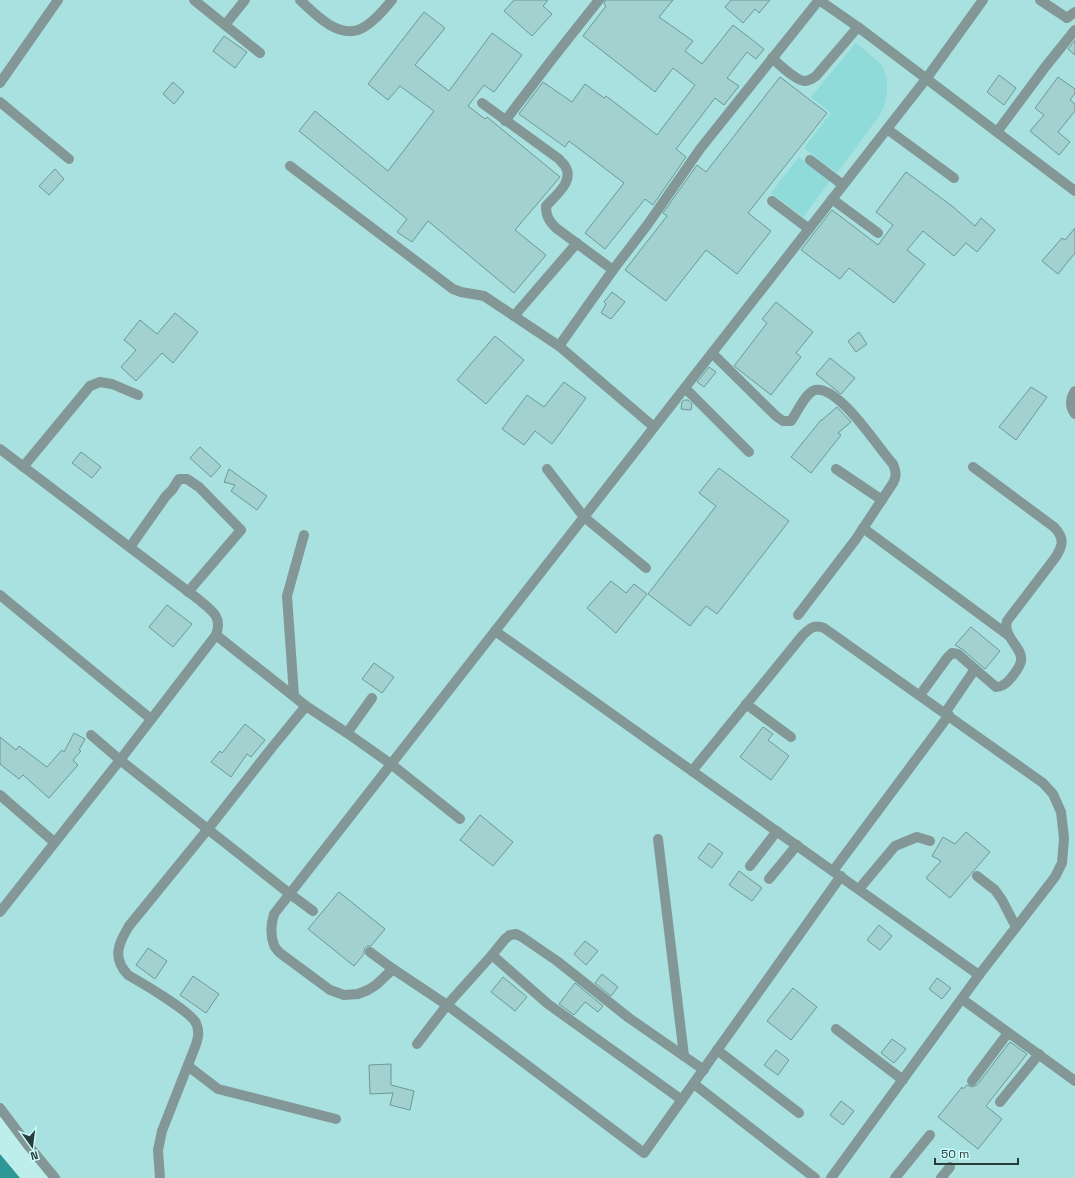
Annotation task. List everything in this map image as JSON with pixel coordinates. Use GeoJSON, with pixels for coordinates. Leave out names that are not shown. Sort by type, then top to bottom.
{"type":"FeatureCollection","features":[{"type":"Feature","properties":{"kind":"street"},"geometry":{"type":"LineString","coordinates":[[0,83],[58,0]]}},
{"type":"Feature","properties":{"kind":"street"},"geometry":{"type":"LineString","coordinates":[[194,0],[260,53]]}},
{"type":"Feature","properties":{"kind":"street"},"geometry":{"type":"LineString","coordinates":[[225,25],[244,0]]}},
{"type":"Feature","properties":{"kind":"street"},"geometry":{"type":"LineString","coordinates":[[300,0],[321,19],[345,32],[358,30],[370,23],[392,0]]}},
{"type":"Feature","properties":{"kind":"street"},"geometry":{"type":"LineString","coordinates":[[505,121],[599,0]]}},
{"type":"Feature","properties":{"kind":"street"},"geometry":{"type":"LineString","coordinates":[[559,346],[648,224],[700,149],[819,0],[858,26],[1075,191]]}},
{"type":"Feature","properties":{"kind":"street"},"geometry":{"type":"LineString","coordinates":[[393,969],[376,985],[358,994],[344,995],[330,990],[280,953],[274,945],[272,924],[274,914],[887,129],[983,0]]}},
{"type":"Feature","properties":{"kind":"street"},"geometry":{"type":"LineString","coordinates":[[1040,0],[1067,18],[1075,12]]}},
{"type":"Feature","properties":{"kind":"street"},"geometry":{"type":"LineString","coordinates":[[772,58],[795,77],[802,81],[809,81],[816,76],[858,26]]}},
{"type":"Feature","properties":{"kind":"street"},"geometry":{"type":"LineString","coordinates":[[998,132],[1046,66],[1075,30]]}},
{"type":"Feature","properties":{"kind":"street"},"geometry":{"type":"LineString","coordinates":[[0,102],[69,159]]}},
{"type":"Feature","properties":{"kind":"street"},"geometry":{"type":"LineString","coordinates":[[482,103],[559,159],[566,167],[568,175],[566,184],[546,206],[546,214],[550,223],[613,270]]}},
{"type":"Feature","properties":{"kind":"street"},"geometry":{"type":"LineString","coordinates":[[887,129],[954,178]]}},
{"type":"Feature","properties":{"kind":"street"},"geometry":{"type":"LineString","coordinates":[[810,160],[843,185]]}},
{"type":"Feature","properties":{"kind":"street"},"geometry":{"type":"LineString","coordinates":[[290,166],[453,289],[484,296],[559,346],[654,427]]}},
{"type":"Feature","properties":{"kind":"street"},"geometry":{"type":"LineString","coordinates":[[832,199],[878,233]]}},
{"type":"Feature","properties":{"kind":"street"},"geometry":{"type":"LineString","coordinates":[[772,201],[809,229]]}},
{"type":"Feature","properties":{"kind":"street"},"geometry":{"type":"LineString","coordinates":[[514,316],[577,243]]}},
{"type":"Feature","properties":{"kind":"street"},"geometry":{"type":"LineString","coordinates":[[712,352],[776,416],[783,421],[791,421],[796,416],[807,395],[815,390],[827,392],[834,396],[849,409],[893,464],[896,471],[896,477],[863,528],[798,615]]}},
{"type":"Feature","properties":{"kind":"street"},"geometry":{"type":"LineString","coordinates":[[23,467],[90,386],[100,382],[112,384],[138,395]]}},
{"type":"Feature","properties":{"kind":"street"},"geometry":{"type":"LineString","coordinates":[[685,388],[749,452]]}},
{"type":"Feature","properties":{"kind":"street"},"geometry":{"type":"LineString","coordinates":[[1075,391],[1070,404],[1075,414]]}},
{"type":"Feature","properties":{"kind":"street"},"geometry":{"type":"LineString","coordinates":[[0,449],[188,592],[213,612],[219,623],[219,628],[216,635],[0,912]]}},
{"type":"Feature","properties":{"kind":"street"},"geometry":{"type":"LineString","coordinates":[[973,467],[1054,527],[1062,538],[1060,551],[1007,621],[1006,628],[1008,635]]}},
{"type":"Feature","properties":{"kind":"street"},"geometry":{"type":"LineString","coordinates":[[546,469],[584,517],[646,568]]}},
{"type":"Feature","properties":{"kind":"street"},"geometry":{"type":"LineString","coordinates":[[836,469],[882,500]]}},
{"type":"Feature","properties":{"kind":"street"},"geometry":{"type":"LineString","coordinates":[[130,547],[179,479],[187,479],[199,488],[241,530],[188,592]]}},
{"type":"Feature","properties":{"kind":"street"},"geometry":{"type":"LineString","coordinates":[[863,528],[1008,635],[1021,656],[1022,661],[1012,677],[1001,687],[996,687],[958,654],[952,653],[920,695]]}},
{"type":"Feature","properties":{"kind":"street"},"geometry":{"type":"LineString","coordinates":[[294,696],[287,596],[304,534]]}},
{"type":"Feature","properties":{"kind":"street"},"geometry":{"type":"LineString","coordinates":[[0,595],[152,719]]}},
{"type":"Feature","properties":{"kind":"street"},"geometry":{"type":"LineString","coordinates":[[692,771],[802,636],[814,626],[824,628],[1043,783],[1053,794],[1061,812],[1064,838],[1062,863],[1055,877],[979,975],[832,1178]]}},
{"type":"Feature","properties":{"kind":"street"},"geometry":{"type":"LineString","coordinates":[[495,631],[979,975]]}},
{"type":"Feature","properties":{"kind":"street"},"geometry":{"type":"LineString","coordinates":[[216,635],[306,706],[347,732],[391,764],[460,819]]}},
{"type":"Feature","properties":{"kind":"street"},"geometry":{"type":"LineString","coordinates":[[370,952],[393,969],[447,1004],[644,1153],[704,1070],[947,714],[975,669]]}},
{"type":"Feature","properties":{"kind":"street"},"geometry":{"type":"LineString","coordinates":[[347,732],[372,698]]}},
{"type":"Feature","properties":{"kind":"street"},"geometry":{"type":"LineString","coordinates":[[746,704],[790,737]]}},
{"type":"Feature","properties":{"kind":"street"},"geometry":{"type":"LineString","coordinates":[[160,1178],[158,1150],[162,1131],[198,1038],[198,1029],[195,1022],[187,1013],[128,975],[118,960],[118,948],[121,939],[129,926],[306,706]]}},
{"type":"Feature","properties":{"kind":"street"},"geometry":{"type":"LineString","coordinates":[[91,735],[120,760],[313,911]]}},
{"type":"Feature","properties":{"kind":"street"},"geometry":{"type":"LineString","coordinates":[[0,795],[54,842]]}},
{"type":"Feature","properties":{"kind":"street"},"geometry":{"type":"LineString","coordinates":[[750,866],[778,831]]}},
{"type":"Feature","properties":{"kind":"street"},"geometry":{"type":"LineString","coordinates":[[859,890],[895,846],[917,837],[930,841]]}},
{"type":"Feature","properties":{"kind":"street"},"geometry":{"type":"LineString","coordinates":[[658,839],[684,1056]]}},
{"type":"Feature","properties":{"kind":"street"},"geometry":{"type":"LineString","coordinates":[[769,879],[797,845]]}},
{"type":"Feature","properties":{"kind":"street"},"geometry":{"type":"LineString","coordinates":[[977,876],[995,890],[1016,927]]}},
{"type":"Feature","properties":{"kind":"street"},"geometry":{"type":"LineString","coordinates":[[417,1044],[447,1004],[505,939],[510,935],[516,934],[557,961],[629,1018],[704,1070]]}},
{"type":"Feature","properties":{"kind":"street"},"geometry":{"type":"LineString","coordinates":[[492,955],[548,1004],[682,1100]]}},
{"type":"Feature","properties":{"kind":"street"},"geometry":{"type":"LineString","coordinates":[[962,999],[1075,1080]]}},
{"type":"Feature","properties":{"kind":"street"},"geometry":{"type":"LineString","coordinates":[[836,1029],[903,1080]]}},
{"type":"Feature","properties":{"kind":"street"},"geometry":{"type":"LineString","coordinates":[[972,1081],[1008,1033]]}},
{"type":"Feature","properties":{"kind":"street"},"geometry":{"type":"LineString","coordinates":[[717,1050],[799,1113]]}},
{"type":"Feature","properties":{"kind":"street"},"geometry":{"type":"LineString","coordinates":[[1000,1102],[1039,1054]]}},
{"type":"Feature","properties":{"kind":"street"},"geometry":{"type":"LineString","coordinates":[[188,1066],[218,1089],[336,1119]]}},
{"type":"Feature","properties":{"kind":"street"},"geometry":{"type":"LineString","coordinates":[[694,1084],[815,1178]]}},
{"type":"Feature","properties":{"kind":"street"},"geometry":{"type":"LineString","coordinates":[[0,1108],[55,1178]]}},
{"type":"Feature","properties":{"kind":"street"},"geometry":{"type":"LineString","coordinates":[[895,1178],[930,1135]]}},
{"type":"Feature","properties":{"kind":"street"},"geometry":{"type":"LineString","coordinates":[[941,1178],[950,1167]]}},
{"type":"Feature","properties":{"kind":"shaded area"},"geometry":{"type":"Polygon","coordinates":[[[0,0],[1075,0],[1075,1178],[48,1178],[0,1115],[0,0]]]}},
{"type":"Feature","properties":{"kind":"shaded area"},"geometry":{"type":"Polygon","coordinates":[[[856,43],[882,65],[887,79],[887,93],[884,107],[879,116],[837,173],[804,148],[831,113],[811,97],[856,43]]]}},
{"type":"Feature","properties":{"kind":"shaded area"},"geometry":{"type":"Polygon","coordinates":[[[799,157],[830,181],[803,217],[771,193],[799,157]]]}},
{"type":"Feature","properties":{"kind":"shaded area"},"geometry":{"type":"Polygon","coordinates":[[[0,1154],[20,1178],[0,1178],[0,1154]]]}},
{"type":"Feature","properties":{"kind":"building"},"geometry":{"type":"Polygon","coordinates":[[[514,0],[548,0],[543,6],[552,14],[532,36],[504,11],[514,0]]]}},
{"type":"Feature","properties":{"kind":"building"},"geometry":{"type":"Polygon","coordinates":[[[605,0],[673,0],[659,17],[693,41],[685,51],[702,64],[733,25],[764,49],[756,59],[747,52],[727,78],[739,86],[724,105],[715,98],[676,149],[686,157],[653,205],[645,199],[605,249],[585,233],[624,183],[569,141],[565,147],[519,114],[543,82],[572,102],[585,84],[604,98],[606,96],[657,135],[695,85],[673,68],[655,92],[583,36],[606,6],[604,4],[605,0]]]}},
{"type":"Feature","properties":{"kind":"building"},"geometry":{"type":"Polygon","coordinates":[[[731,0],[770,0],[759,13],[755,9],[743,23],[725,7],[731,0]]]}},
{"type":"Feature","properties":{"kind":"building"},"geometry":{"type":"Polygon","coordinates":[[[424,12],[445,28],[415,65],[449,91],[492,33],[522,55],[494,92],[484,85],[468,106],[485,119],[487,117],[560,177],[515,230],[546,255],[514,293],[428,221],[412,242],[397,232],[407,219],[299,131],[315,111],[388,171],[434,111],[400,86],[388,100],[368,84],[424,12]]]}},
{"type":"Feature","properties":{"kind":"building"},"geometry":{"type":"Polygon","coordinates":[[[224,36],[247,52],[235,68],[213,51],[224,36]]]}},
{"type":"Feature","properties":{"kind":"building"},"geometry":{"type":"Polygon","coordinates":[[[1075,40],[1075,55],[1068,49],[1075,40]]]}},
{"type":"Feature","properties":{"kind":"building"},"geometry":{"type":"Polygon","coordinates":[[[999,75],[1016,88],[1004,105],[987,92],[999,75]]]}},
{"type":"Feature","properties":{"kind":"building"},"geometry":{"type":"Polygon","coordinates":[[[780,77],[827,113],[748,213],[771,231],[737,274],[706,250],[666,301],[625,270],[667,216],[663,213],[697,165],[706,172],[780,77]]]}},
{"type":"Feature","properties":{"kind":"building"},"geometry":{"type":"Polygon","coordinates":[[[1058,77],[1075,89],[1075,93],[1070,100],[1075,104],[1075,111],[1058,132],[1070,142],[1059,155],[1030,131],[1044,115],[1035,108],[1058,77]]]}},
{"type":"Feature","properties":{"kind":"building"},"geometry":{"type":"Polygon","coordinates":[[[173,82],[184,92],[174,104],[163,94],[173,82]]]}},
{"type":"Feature","properties":{"kind":"building"},"geometry":{"type":"Polygon","coordinates":[[[55,169],[64,179],[49,195],[39,186],[55,169]]]}},
{"type":"Feature","properties":{"kind":"building"},"geometry":{"type":"Polygon","coordinates":[[[906,172],[952,206],[975,226],[981,218],[995,230],[977,252],[966,243],[954,256],[923,231],[907,250],[925,264],[894,303],[849,268],[840,279],[801,250],[832,210],[878,245],[893,225],[876,212],[906,172]]]}},
{"type":"Feature","properties":{"kind":"building"},"geometry":{"type":"Polygon","coordinates":[[[1075,228],[1075,253],[1058,274],[1042,261],[1062,238],[1065,240],[1075,228]]]}},
{"type":"Feature","properties":{"kind":"building"},"geometry":{"type":"Polygon","coordinates":[[[612,292],[625,302],[611,319],[601,313],[606,304],[604,302],[612,292]]]}},
{"type":"Feature","properties":{"kind":"building"},"geometry":{"type":"Polygon","coordinates":[[[776,302],[813,332],[796,353],[801,357],[771,395],[734,366],[767,323],[762,319],[776,302]]]}},
{"type":"Feature","properties":{"kind":"building"},"geometry":{"type":"Polygon","coordinates":[[[175,313],[198,332],[173,363],[162,353],[136,381],[121,367],[136,350],[124,340],[140,320],[157,334],[175,313]]]}},
{"type":"Feature","properties":{"kind":"building"},"geometry":{"type":"Polygon","coordinates":[[[859,332],[867,344],[856,352],[848,341],[859,332]]]}},
{"type":"Feature","properties":{"kind":"building"},"geometry":{"type":"Polygon","coordinates":[[[495,336],[524,360],[486,404],[457,380],[495,336]]]}},
{"type":"Feature","properties":{"kind":"building"},"geometry":{"type":"Polygon","coordinates":[[[830,358],[855,378],[841,394],[816,374],[830,358]]]}},
{"type":"Feature","properties":{"kind":"building"},"geometry":{"type":"Polygon","coordinates":[[[709,367],[716,372],[704,387],[697,382],[709,367]]]}},
{"type":"Feature","properties":{"kind":"building"},"geometry":{"type":"Polygon","coordinates":[[[564,382],[586,398],[552,444],[535,431],[524,445],[502,429],[527,395],[544,407],[564,382]]]}},
{"type":"Feature","properties":{"kind":"building"},"geometry":{"type":"Polygon","coordinates":[[[1031,387],[1047,397],[1016,440],[999,427],[1031,387]]]}},
{"type":"Feature","properties":{"kind":"building"},"geometry":{"type":"Polygon","coordinates":[[[684,400],[688,400],[692,404],[691,410],[681,409],[682,402],[684,400]]]}},
{"type":"Feature","properties":{"kind":"building"},"geometry":{"type":"Polygon","coordinates":[[[837,407],[851,422],[838,433],[841,435],[811,473],[791,457],[821,420],[837,407]]]}},
{"type":"Feature","properties":{"kind":"building"},"geometry":{"type":"Polygon","coordinates":[[[200,447],[221,466],[211,477],[190,458],[200,447]]]}},
{"type":"Feature","properties":{"kind":"building"},"geometry":{"type":"Polygon","coordinates":[[[81,452],[101,467],[92,478],[72,463],[81,452]]]}},
{"type":"Feature","properties":{"kind":"building"},"geometry":{"type":"Polygon","coordinates":[[[719,468],[789,521],[717,614],[706,606],[690,626],[648,594],[716,506],[699,493],[719,468]]]}},
{"type":"Feature","properties":{"kind":"building"},"geometry":{"type":"Polygon","coordinates":[[[229,469],[267,496],[257,510],[231,491],[235,485],[224,482],[229,469]]]}},
{"type":"Feature","properties":{"kind":"building"},"geometry":{"type":"Polygon","coordinates":[[[611,581],[626,593],[634,584],[647,594],[616,633],[587,608],[611,581]]]}},
{"type":"Feature","properties":{"kind":"building"},"geometry":{"type":"Polygon","coordinates":[[[167,605],[192,624],[173,647],[149,627],[167,605]]]}},
{"type":"Feature","properties":{"kind":"building"},"geometry":{"type":"Polygon","coordinates":[[[971,627],[1000,651],[985,669],[962,649],[955,645],[971,627]]]}},
{"type":"Feature","properties":{"kind":"building"},"geometry":{"type":"Polygon","coordinates":[[[374,663],[394,677],[382,693],[362,679],[374,663]]]}},
{"type":"Feature","properties":{"kind":"building"},"geometry":{"type":"Polygon","coordinates":[[[245,724],[265,740],[251,757],[247,754],[231,777],[211,762],[220,751],[222,753],[245,724]]]}},
{"type":"Feature","properties":{"kind":"building"},"geometry":{"type":"Polygon","coordinates":[[[763,727],[773,734],[768,740],[789,756],[771,780],[740,757],[763,727]]]}},
{"type":"Feature","properties":{"kind":"building"},"geometry":{"type":"Polygon","coordinates":[[[74,733],[85,739],[79,750],[81,751],[73,760],[78,765],[49,798],[23,775],[19,779],[0,764],[0,737],[16,750],[19,746],[47,767],[62,750],[64,752],[74,733]]]}},
{"type":"Feature","properties":{"kind":"building"},"geometry":{"type":"Polygon","coordinates":[[[480,815],[513,842],[493,866],[460,840],[480,815]]]}},
{"type":"Feature","properties":{"kind":"building"},"geometry":{"type":"Polygon","coordinates":[[[966,832],[990,852],[950,898],[926,878],[941,861],[932,856],[943,837],[955,844],[966,832]]]}},
{"type":"Feature","properties":{"kind":"building"},"geometry":{"type":"Polygon","coordinates":[[[709,843],[723,853],[712,868],[698,858],[709,843]]]}},
{"type":"Feature","properties":{"kind":"building"},"geometry":{"type":"Polygon","coordinates":[[[739,871],[762,888],[752,901],[729,885],[739,871]]]}},
{"type":"Feature","properties":{"kind":"building"},"geometry":{"type":"Polygon","coordinates":[[[339,892],[385,929],[371,946],[365,948],[364,954],[354,966],[308,929],[339,892]]]}},
{"type":"Feature","properties":{"kind":"building"},"geometry":{"type":"Polygon","coordinates":[[[879,925],[892,936],[880,950],[867,940],[879,925]]]}},
{"type":"Feature","properties":{"kind":"building"},"geometry":{"type":"Polygon","coordinates":[[[585,941],[598,951],[586,965],[574,954],[585,941]]]}},
{"type":"Feature","properties":{"kind":"building"},"geometry":{"type":"Polygon","coordinates":[[[148,948],[167,961],[155,979],[136,965],[148,948]]]}},
{"type":"Feature","properties":{"kind":"building"},"geometry":{"type":"Polygon","coordinates":[[[602,974],[618,987],[611,996],[595,983],[602,974]]]}},
{"type":"Feature","properties":{"kind":"building"},"geometry":{"type":"Polygon","coordinates":[[[193,976],[219,994],[206,1013],[180,995],[193,976]]]}},
{"type":"Feature","properties":{"kind":"building"},"geometry":{"type":"Polygon","coordinates":[[[503,977],[527,997],[515,1011],[491,992],[503,977]]]}},
{"type":"Feature","properties":{"kind":"building"},"geometry":{"type":"Polygon","coordinates":[[[937,978],[951,988],[942,999],[929,989],[937,978]]]}},
{"type":"Feature","properties":{"kind":"building"},"geometry":{"type":"Polygon","coordinates":[[[575,983],[603,1006],[598,1012],[585,1002],[574,1015],[559,1004],[575,983]]]}},
{"type":"Feature","properties":{"kind":"building"},"geometry":{"type":"Polygon","coordinates":[[[793,988],[817,1007],[791,1040],[767,1021],[793,988]]]}},
{"type":"Feature","properties":{"kind":"building"},"geometry":{"type":"Polygon","coordinates":[[[892,1039],[906,1049],[894,1063],[881,1053],[892,1039]]]}},
{"type":"Feature","properties":{"kind":"building"},"geometry":{"type":"Polygon","coordinates":[[[1010,1042],[1027,1054],[986,1106],[1002,1119],[978,1149],[938,1117],[962,1087],[963,1089],[967,1085],[972,1087],[977,1085],[1010,1042]]]}},
{"type":"Feature","properties":{"kind":"building"},"geometry":{"type":"Polygon","coordinates":[[[776,1050],[789,1060],[778,1075],[764,1065],[776,1050]]]}},
{"type":"Feature","properties":{"kind":"building"},"geometry":{"type":"Polygon","coordinates":[[[391,1064],[391,1085],[414,1091],[410,1110],[390,1105],[393,1093],[370,1094],[369,1065],[391,1064]]]}},
{"type":"Feature","properties":{"kind":"building"},"geometry":{"type":"Polygon","coordinates":[[[841,1101],[854,1111],[843,1125],[830,1115],[841,1101]]]}}]}
